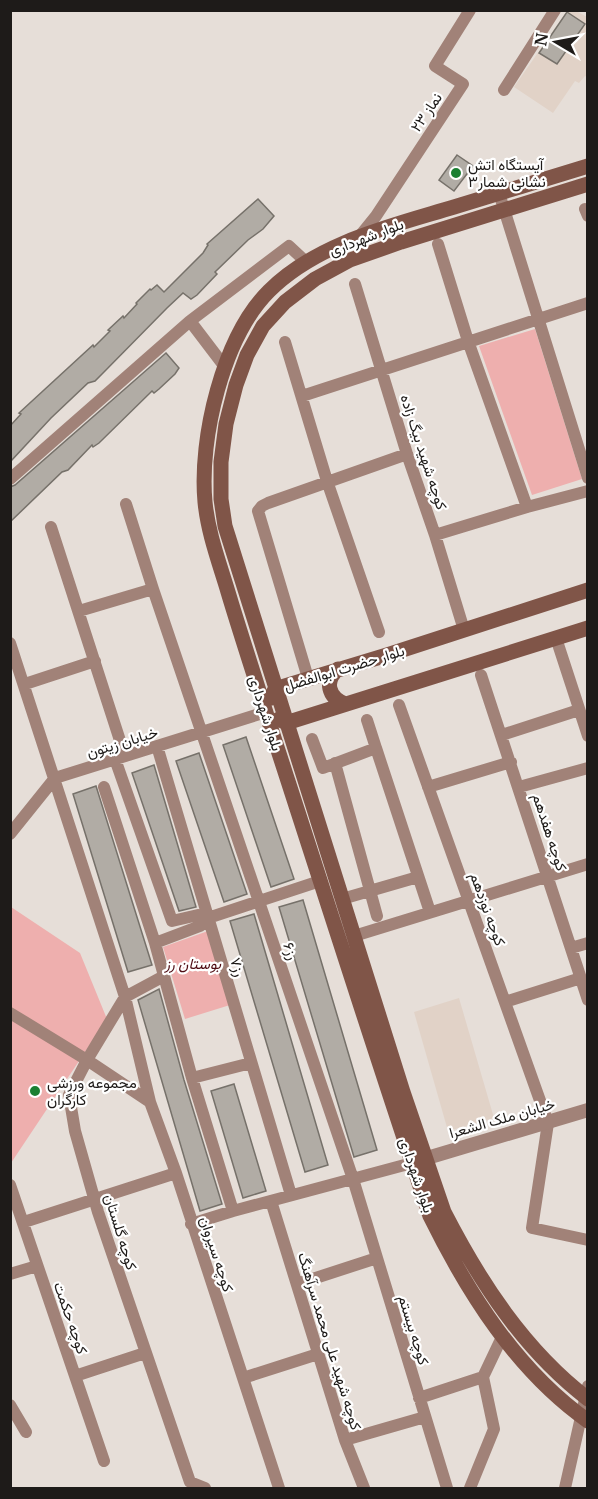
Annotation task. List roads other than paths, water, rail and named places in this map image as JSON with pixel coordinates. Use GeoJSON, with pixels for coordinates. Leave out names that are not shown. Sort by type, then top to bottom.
{"type":"FeatureCollection","features":[{"type":"Feature","properties":{"kind":"main road","name":"بلوار شهرداری"},"geometry":{"type":"LineString","coordinates":[[587,1394],[536,1352],[489,1291],[463,1250],[419,1160],[320,881],[210,532],[205,500],[206,462],[211,422],[220,382],[246,319],[270,290],[306,262],[359,238],[396,224],[588,166]]}},
{"type":"Feature","properties":{"kind":"main road","name":"بلوار شهرداری"},"geometry":{"type":"LineString","coordinates":[[585,1419],[521,1361],[502,1337],[451,1259],[430,1216],[419,1160],[354,936],[233,555],[221,499],[221,462],[226,424],[247,355],[263,326],[285,302],[315,279],[350,260],[588,184]]}},
{"type":"Feature","properties":{"kind":"main road","name":"بلوار حضرت ابوالفضل"},"geometry":{"type":"LineString","coordinates":[[266,712],[275,689],[588,590]]}},
{"type":"Feature","properties":{"kind":"main road"},"geometry":{"type":"LineString","coordinates":[[266,712],[286,723],[588,628]]}},
{"type":"Feature","properties":{"kind":"main road"},"geometry":{"type":"LineString","coordinates":[[338,669],[330,678],[329,690],[334,698],[345,704]]}},
{"type":"Feature","properties":{"kind":"street","name":"نماز ۲۳"},"geometry":{"type":"LineString","coordinates":[[359,238],[463,84],[435,66],[470,10]]}},
{"type":"Feature","properties":{"kind":"street"},"geometry":{"type":"LineString","coordinates":[[504,90],[555,10]]}},
{"type":"Feature","properties":{"kind":"street"},"geometry":{"type":"LineString","coordinates":[[499,193],[588,478]]}},
{"type":"Feature","properties":{"kind":"street"},"geometry":{"type":"LineString","coordinates":[[438,244],[468,341],[527,507]]}},
{"type":"Feature","properties":{"kind":"street"},"geometry":{"type":"LineString","coordinates":[[10,479],[190,321],[289,246],[306,262]]}},
{"type":"Feature","properties":{"kind":"street","name":"کوچه شهید بیگ زاده"},"geometry":{"type":"LineString","coordinates":[[355,284],[464,630]]}},
{"type":"Feature","properties":{"kind":"street"},"geometry":{"type":"LineString","coordinates":[[302,396],[588,303]]}},
{"type":"Feature","properties":{"kind":"street"},"geometry":{"type":"LineString","coordinates":[[190,321],[225,367]]}},
{"type":"Feature","properties":{"kind":"street"},"geometry":{"type":"LineString","coordinates":[[285,342],[327,481],[379,632]]}},
{"type":"Feature","properties":{"kind":"street"},"geometry":{"type":"LineString","coordinates":[[308,678],[258,511],[268,502],[407,454]]}},
{"type":"Feature","properties":{"kind":"street"},"geometry":{"type":"LineString","coordinates":[[435,535],[588,491]]}},
{"type":"Feature","properties":{"kind":"street","name":"رز۶"},"geometry":{"type":"LineString","coordinates":[[126,504],[258,903],[353,1179]]}},
{"type":"Feature","properties":{"kind":"street"},"geometry":{"type":"LineString","coordinates":[[51,527],[95,661],[120,758],[172,921],[198,915],[208,918]]}},
{"type":"Feature","properties":{"kind":"street"},"geometry":{"type":"LineString","coordinates":[[79,611],[153,589]]}},
{"type":"Feature","properties":{"kind":"street"},"geometry":{"type":"LineString","coordinates":[[556,638],[588,736]]}},
{"type":"Feature","properties":{"kind":"street","name":"کوچه سیروان"},"geometry":{"type":"LineString","coordinates":[[10,643],[125,997],[150,1102],[176,1173],[279,1488]]}},
{"type":"Feature","properties":{"kind":"street"},"geometry":{"type":"LineString","coordinates":[[25,684],[95,661]]}},
{"type":"Feature","properties":{"kind":"street","name":"کوچه هفدهم"},"geometry":{"type":"LineString","coordinates":[[481,675],[588,1000]]}},
{"type":"Feature","properties":{"kind":"street","name":"کوچه نوزدهم"},"geometry":{"type":"LineString","coordinates":[[399,705],[548,1123]]}},
{"type":"Feature","properties":{"kind":"street"},"geometry":{"type":"LineString","coordinates":[[502,735],[579,710]]}},
{"type":"Feature","properties":{"kind":"street","name":"خیابان زیتون"},"geometry":{"type":"LineString","coordinates":[[55,778],[266,712]]}},
{"type":"Feature","properties":{"kind":"street"},"geometry":{"type":"LineString","coordinates":[[367,720],[430,912]]}},
{"type":"Feature","properties":{"kind":"street"},"geometry":{"type":"LineString","coordinates":[[312,739],[323,768],[376,748]]}},
{"type":"Feature","properties":{"kind":"street","name":"رز۷"},"geometry":{"type":"LineString","coordinates":[[157,746],[291,1195]]}},
{"type":"Feature","properties":{"kind":"street"},"geometry":{"type":"LineString","coordinates":[[428,787],[511,762]]}},
{"type":"Feature","properties":{"kind":"street"},"geometry":{"type":"LineString","coordinates":[[335,764],[377,916]]}},
{"type":"Feature","properties":{"kind":"street"},"geometry":{"type":"LineString","coordinates":[[519,787],[588,768]]}},
{"type":"Feature","properties":{"kind":"street"},"geometry":{"type":"LineString","coordinates":[[10,834],[55,778]]}},
{"type":"Feature","properties":{"kind":"street"},"geometry":{"type":"LineString","coordinates":[[104,787],[155,943],[192,1078],[233,1211]]}},
{"type":"Feature","properties":{"kind":"street"},"geometry":{"type":"LineString","coordinates":[[354,936],[588,864]]}},
{"type":"Feature","properties":{"kind":"street"},"geometry":{"type":"LineString","coordinates":[[342,899],[418,877]]}},
{"type":"Feature","properties":{"kind":"street"},"geometry":{"type":"LineString","coordinates":[[155,943],[200,926],[208,918],[320,881]]}},
{"type":"Feature","properties":{"kind":"street"},"geometry":{"type":"LineString","coordinates":[[571,948],[588,943]]}},
{"type":"Feature","properties":{"kind":"street"},"geometry":{"type":"LineString","coordinates":[[125,997],[164,976]]}},
{"type":"Feature","properties":{"kind":"street"},"geometry":{"type":"LineString","coordinates":[[505,1002],[581,978]]}},
{"type":"Feature","properties":{"kind":"street","name":"کوچه گلستان"},"geometry":{"type":"LineString","coordinates":[[125,997],[69,1095],[75,1131],[95,1199],[145,1353],[190,1482],[205,1488]]}},
{"type":"Feature","properties":{"kind":"street"},"geometry":{"type":"LineString","coordinates":[[10,1013],[150,1102]]}},
{"type":"Feature","properties":{"kind":"street"},"geometry":{"type":"LineString","coordinates":[[192,1078],[251,1062]]}},
{"type":"Feature","properties":{"kind":"street","name":"خیابان ملک الشعرا"},"geometry":{"type":"LineString","coordinates":[[419,1160],[588,1110]]}},
{"type":"Feature","properties":{"kind":"street"},"geometry":{"type":"LineString","coordinates":[[548,1123],[532,1228],[588,1240]]}},
{"type":"Feature","properties":{"kind":"street"},"geometry":{"type":"LineString","coordinates":[[191,1224],[419,1160]]}},
{"type":"Feature","properties":{"kind":"street"},"geometry":{"type":"LineString","coordinates":[[24,1222],[176,1173]]}},
{"type":"Feature","properties":{"kind":"street","name":"کوچه بیستم"},"geometry":{"type":"LineString","coordinates":[[353,1179],[447,1488]]}},
{"type":"Feature","properties":{"kind":"street","name":"کوچه حکمت"},"geometry":{"type":"LineString","coordinates":[[10,1185],[104,1461]]}},
{"type":"Feature","properties":{"kind":"street","name":"کوچه شهید علی محمد سرآهنگ"},"geometry":{"type":"LineString","coordinates":[[271,1201],[345,1440],[364,1488]]}},
{"type":"Feature","properties":{"kind":"street"},"geometry":{"type":"LineString","coordinates":[[297,1284],[377,1258]]}},
{"type":"Feature","properties":{"kind":"street"},"geometry":{"type":"LineString","coordinates":[[10,1274],[37,1266]]}},
{"type":"Feature","properties":{"kind":"street"},"geometry":{"type":"LineString","coordinates":[[470,1488],[494,1430],[483,1377],[502,1337]]}},
{"type":"Feature","properties":{"kind":"street"},"geometry":{"type":"LineString","coordinates":[[75,1376],[145,1353]]}},
{"type":"Feature","properties":{"kind":"street"},"geometry":{"type":"LineString","coordinates":[[243,1378],[318,1354]]}},
{"type":"Feature","properties":{"kind":"street"},"geometry":{"type":"LineString","coordinates":[[419,1398],[483,1377]]}},
{"type":"Feature","properties":{"kind":"street"},"geometry":{"type":"LineString","coordinates":[[565,1488],[585,1419],[587,1394]]}},
{"type":"Feature","properties":{"kind":"street"},"geometry":{"type":"LineString","coordinates":[[10,1405],[26,1432]]}},
{"type":"Feature","properties":{"kind":"street"},"geometry":{"type":"LineString","coordinates":[[345,1440],[425,1417]]}},
{"type":"Feature","properties":{"kind":"place","name":"آیستگاه اتش نشانی شمار۳"},"geometry":{"type":"Point","coordinates":[456,173]}},
{"type":"Feature","properties":{"kind":"place","name":"مجموعه ورزشی کارگران"},"geometry":{"type":"Point","coordinates":[35,1091]}},
{"type":"Feature","properties":{"kind":"park label","name":"بوستان رز"},"geometry":{"type":"Point","coordinates":[193,963]}}]}
